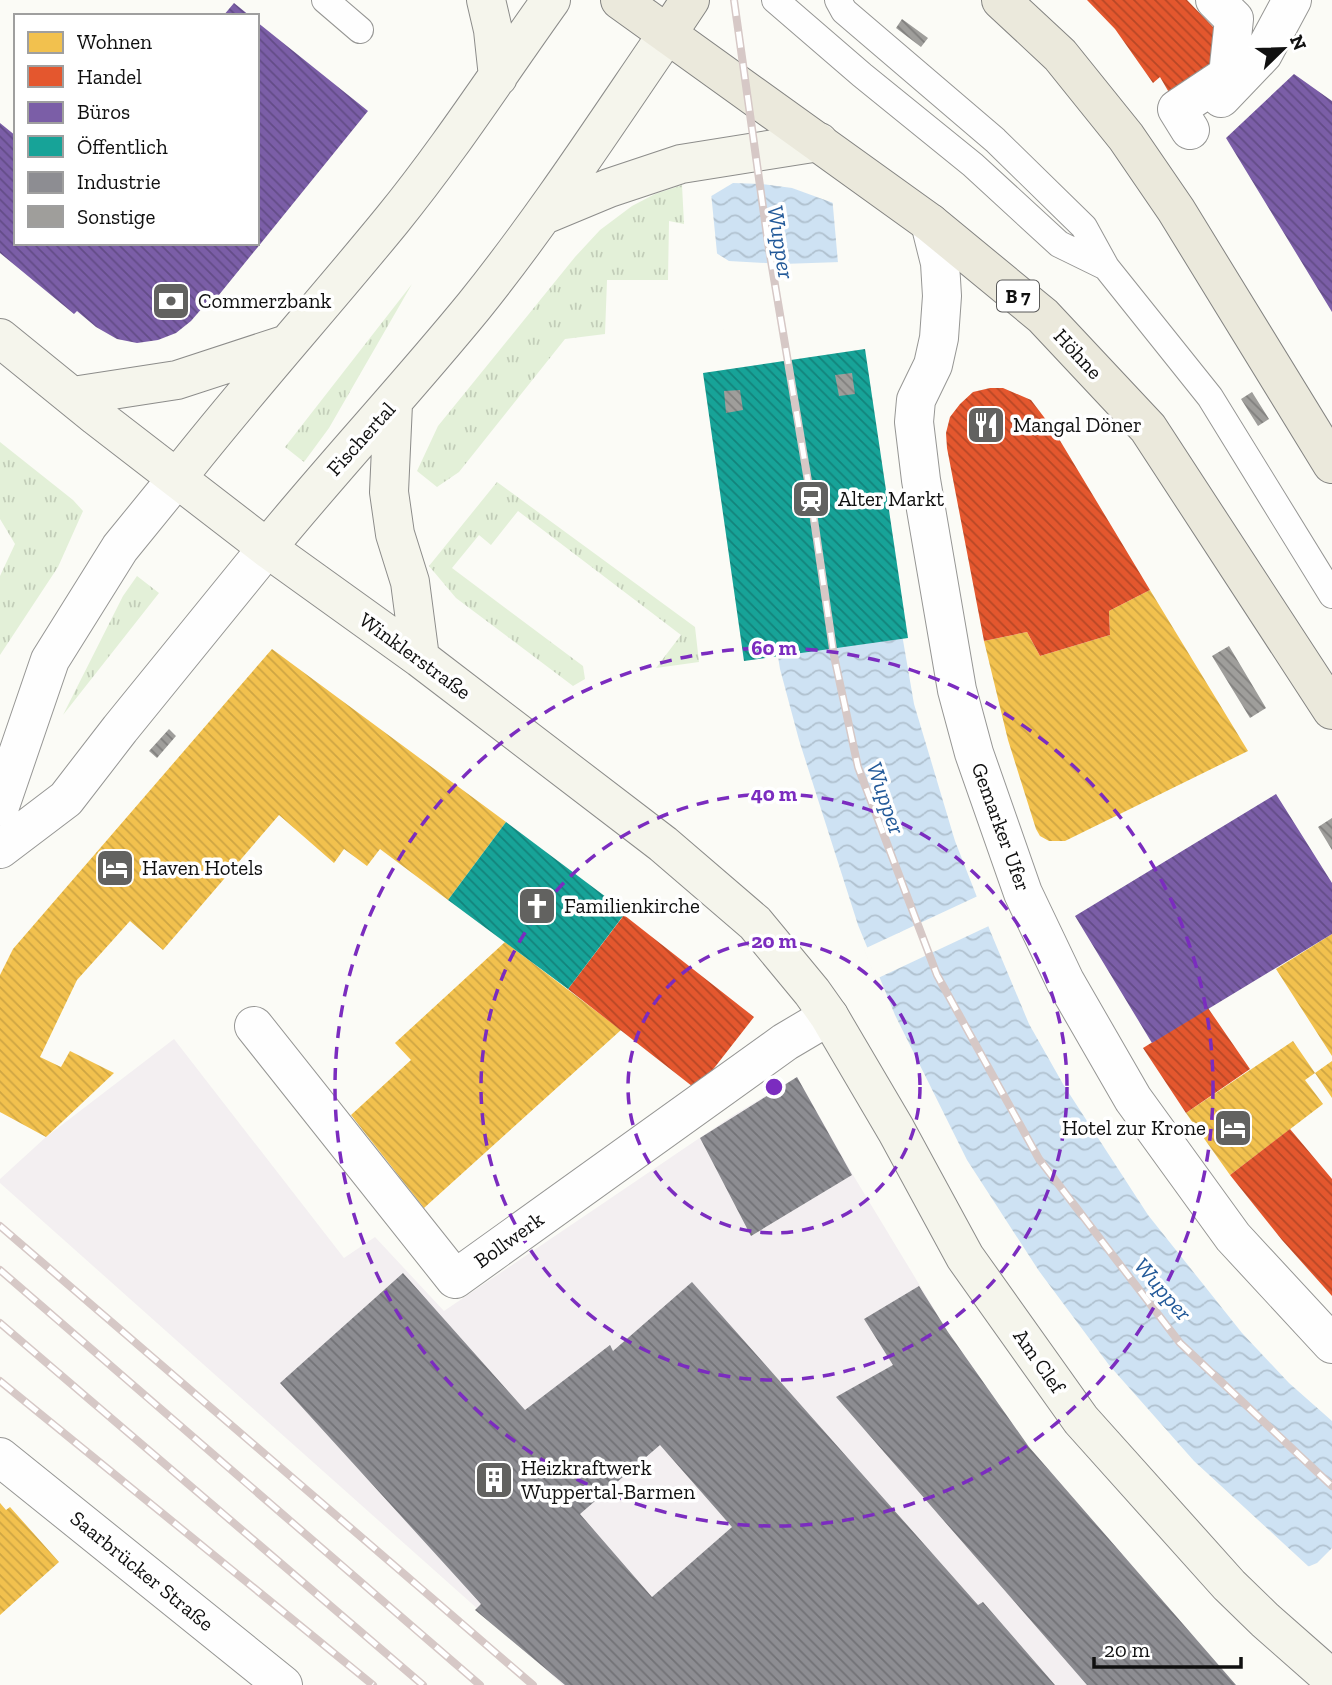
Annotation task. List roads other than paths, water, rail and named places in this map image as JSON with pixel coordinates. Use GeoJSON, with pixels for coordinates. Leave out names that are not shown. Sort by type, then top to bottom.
{"type":"FeatureCollection","features":[{"type":"Feature","properties":{"kind":"main road"},"geometry":{"type":"LineString","coordinates":[[486,0],[493,30],[498,78]]}},
{"type":"Feature","properties":{"kind":"main road"},"geometry":{"type":"LineString","coordinates":[[177,478],[222,421],[394,219],[498,78],[551,0]]}},
{"type":"Feature","properties":{"kind":"main road","name":"B 7"},"geometry":{"type":"LineString","coordinates":[[620,0],[668,33]]}},
{"type":"Feature","properties":{"kind":"main road","name":"Fischertal"},"geometry":{"type":"LineString","coordinates":[[267,548],[393,404],[544,215],[690,0]]}},
{"type":"Feature","properties":{"kind":"main road"},"geometry":{"type":"LineString","coordinates":[[1002,0],[1060,55],[1126,137],[1176,210],[1332,464]]}},
{"type":"Feature","properties":{"kind":"main road","name":"Höhne"},"geometry":{"type":"LineString","coordinates":[[668,33],[930,223],[1043,316],[1148,428],[1332,710]]}},
{"type":"Feature","properties":{"kind":"main road"},"geometry":{"type":"LineString","coordinates":[[544,215],[609,188],[681,164],[819,142]]}},
{"type":"Feature","properties":{"kind":"main road","name":"Winklerstraße"},"geometry":{"type":"LineString","coordinates":[[0,338],[267,548],[420,658],[663,844],[755,923],[820,1004]]}},
{"type":"Feature","properties":{"kind":"main road"},"geometry":{"type":"LineString","coordinates":[[73,396],[177,380],[289,343]]}},
{"type":"Feature","properties":{"kind":"main road"},"geometry":{"type":"LineString","coordinates":[[393,404],[388,492],[395,534],[410,582],[420,658]]}},
{"type":"Feature","properties":{"kind":"main road","name":"Am Clef"},"geometry":{"type":"LineString","coordinates":[[820,1004],[896,1130],[965,1257],[1081,1420],[1229,1585],[1332,1679]]}},
{"type":"Feature","properties":{"kind":"street"},"geometry":{"type":"LineString","coordinates":[[1183,115],[1216,71],[1222,58],[1220,37],[1187,0]]}},
{"type":"Feature","properties":{"kind":"street"},"geometry":{"type":"LineString","coordinates":[[1183,115],[1228,75],[1234,19],[1215,0]]}},
{"type":"Feature","properties":{"kind":"street"},"geometry":{"type":"LineString","coordinates":[[1183,115],[1263,54],[1292,0]]}},
{"type":"Feature","properties":{"kind":"street","name":"Gemarker Ufer"},"geometry":{"type":"LineString","coordinates":[[930,223],[940,263],[942,296],[939,338],[933,365],[916,400],[914,422],[921,480],[957,690],[974,753],[1023,892],[1065,981],[1133,1099],[1233,1237],[1332,1344]]}},
{"type":"Feature","properties":{"kind":"street"},"geometry":{"type":"LineString","coordinates":[[0,806],[50,660],[120,548],[177,478]]}},
{"type":"Feature","properties":{"kind":"street","name":"Fischertal"},"geometry":{"type":"LineString","coordinates":[[0,849],[66,799],[267,548]]}},
{"type":"Feature","properties":{"kind":"street","name":"Bollwerk"},"geometry":{"type":"LineString","coordinates":[[254,1026],[455,1279],[785,1042],[820,1004]]}},
{"type":"Feature","properties":{"kind":"street","name":"Saarbrücker Straße"},"geometry":{"type":"LineString","coordinates":[[0,1457],[283,1685]]}},
{"type":"Feature","properties":{"kind":"lane"},"geometry":{"type":"LineString","coordinates":[[324,0],[360,30]]}},
{"type":"Feature","properties":{"kind":"lane"},"geometry":{"type":"LineString","coordinates":[[775,0],[973,165],[1059,244],[1106,267]]}},
{"type":"Feature","properties":{"kind":"lane"},"geometry":{"type":"LineString","coordinates":[[838,0],[844,11],[995,140],[1084,227],[1106,267],[1210,397],[1332,595]]}},
{"type":"Feature","properties":{"kind":"water","name":"Wupper"},"geometry":{"type":"Polygon","coordinates":[[[704,122],[830,173],[838,263],[914,704],[955,841],[1029,1024],[1063,1084],[1148,1215],[1242,1333],[1289,1383],[1332,1421],[1332,1583],[1308,1566],[1194,1461],[1109,1365],[1039,1271],[967,1160],[895,1015],[858,925],[799,740],[780,669],[737,399],[717,253],[704,122]]]}},
{"type":"Feature","properties":{"kind":"railway"},"geometry":{"type":"LineString","coordinates":[[734,0],[768,243],[834,656],[858,767],[937,975],[1039,1159],[1180,1343],[1332,1486]]}},
{"type":"Feature","properties":{"kind":"railway"},"geometry":{"type":"LineString","coordinates":[[0,1226],[533,1685]]}},
{"type":"Feature","properties":{"kind":"railway"},"geometry":{"type":"LineString","coordinates":[[0,1270],[480,1685]]}},
{"type":"Feature","properties":{"kind":"railway"},"geometry":{"type":"LineString","coordinates":[[0,1323],[423,1685]]}},
{"type":"Feature","properties":{"kind":"railway"},"geometry":{"type":"LineString","coordinates":[[0,1381],[373,1685]]}},
{"type":"Feature","properties":{"kind":"place","name":"Commerzbank"},"geometry":{"type":"Point","coordinates":[171,301]}},
{"type":"Feature","properties":{"kind":"place","name":"Mangal Döner"},"geometry":{"type":"Point","coordinates":[986,425]}},
{"type":"Feature","properties":{"kind":"place","name":"Alter Markt"},"geometry":{"type":"Point","coordinates":[811,499]}},
{"type":"Feature","properties":{"kind":"place","name":"Haven Hotels"},"geometry":{"type":"Point","coordinates":[115,868]}},
{"type":"Feature","properties":{"kind":"place","name":"Familienkirche"},"geometry":{"type":"Point","coordinates":[537,906]}},
{"type":"Feature","properties":{"kind":"place","name":"Hotel zur Krone"},"geometry":{"type":"Point","coordinates":[1233,1128]}},
{"type":"Feature","properties":{"kind":"place","name":"Heizkraftwerk Wuppertal-Barmen"},"geometry":{"type":"Point","coordinates":[494,1480]}}]}
